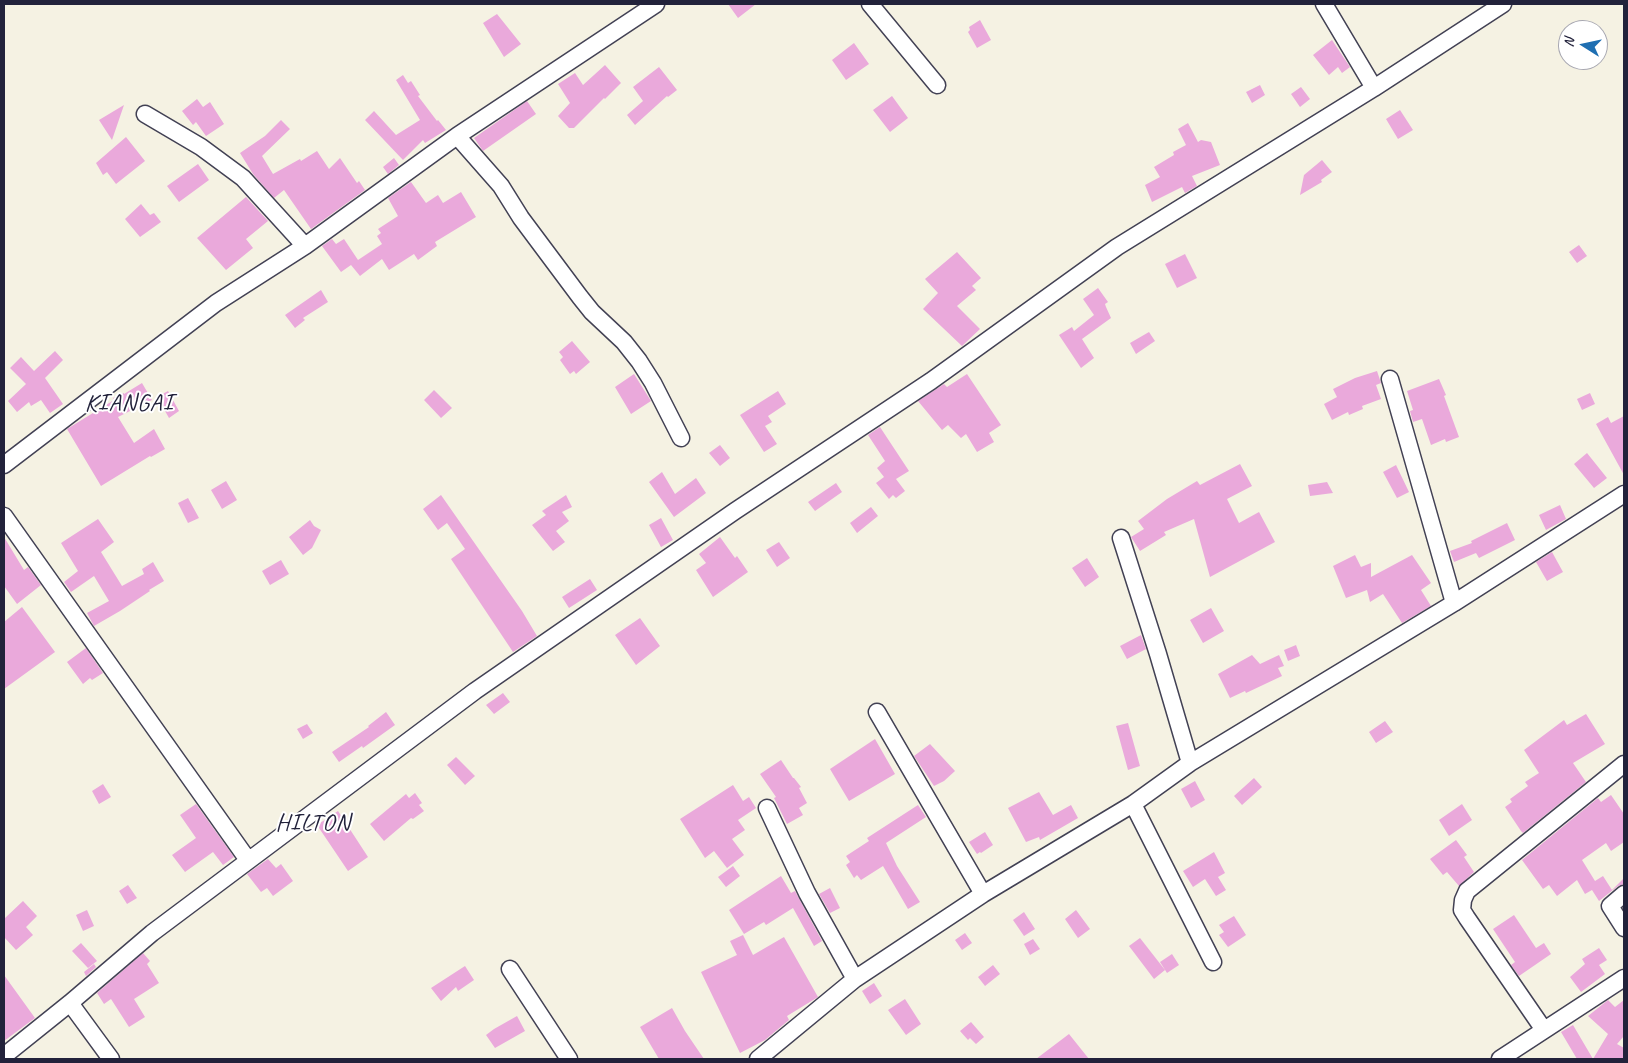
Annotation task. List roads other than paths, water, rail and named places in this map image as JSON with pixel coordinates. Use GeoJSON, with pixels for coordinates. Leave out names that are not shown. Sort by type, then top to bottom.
{"type":"FeatureCollection","features":[{"type":"Feature","properties":{"kind":"street"},"geometry":{"type":"LineString","coordinates":[[4,465],[216,303],[305,246],[457,136],[656,4]]}},
{"type":"Feature","properties":{"kind":"street"},"geometry":{"type":"LineString","coordinates":[[870,4],[938,85]]}},
{"type":"Feature","properties":{"kind":"street"},"geometry":{"type":"LineString","coordinates":[[1324,4],[1374,88]]}},
{"type":"Feature","properties":{"kind":"street"},"geometry":{"type":"LineString","coordinates":[[4,1056],[152,933],[475,691],[735,511],[931,381],[1117,247],[1374,88],[1503,4]]}},
{"type":"Feature","properties":{"kind":"street"},"geometry":{"type":"LineString","coordinates":[[145,114],[201,147],[244,178],[305,246]]}},
{"type":"Feature","properties":{"kind":"street"},"geometry":{"type":"LineString","coordinates":[[457,136],[501,186],[521,218],[586,305],[634,354],[653,383],[681,438]]}},
{"type":"Feature","properties":{"kind":"street"},"geometry":{"type":"LineString","coordinates":[[1390,379],[1454,603]]}},
{"type":"Feature","properties":{"kind":"street"},"geometry":{"type":"LineString","coordinates":[[758,1059],[855,979],[983,894],[1133,804],[1190,763],[1454,603],[1624,494]]}},
{"type":"Feature","properties":{"kind":"street"},"geometry":{"type":"LineString","coordinates":[[4,516],[248,860]]}},
{"type":"Feature","properties":{"kind":"street"},"geometry":{"type":"LineString","coordinates":[[1121,538],[1190,763]]}},
{"type":"Feature","properties":{"kind":"street"},"geometry":{"type":"LineString","coordinates":[[877,712],[983,894]]}},
{"type":"Feature","properties":{"kind":"street"},"geometry":{"type":"LineString","coordinates":[[1544,1030],[1466,918],[1462,910],[1463,900],[1467,891],[1624,764]]}},
{"type":"Feature","properties":{"kind":"street"},"geometry":{"type":"LineString","coordinates":[[1133,804],[1213,962]]}},
{"type":"Feature","properties":{"kind":"street"},"geometry":{"type":"LineString","coordinates":[[767,808],[807,893],[855,979]]}},
{"type":"Feature","properties":{"kind":"street"},"geometry":{"type":"LineString","coordinates":[[1624,894],[1610,906],[1624,928]]}},
{"type":"Feature","properties":{"kind":"street"},"geometry":{"type":"LineString","coordinates":[[510,970],[569,1059]]}},
{"type":"Feature","properties":{"kind":"street"},"geometry":{"type":"LineString","coordinates":[[1500,1059],[1624,978]]}},
{"type":"Feature","properties":{"kind":"street"},"geometry":{"type":"LineString","coordinates":[[70,1003],[111,1059]]}},
{"type":"Feature","properties":{"kind":"district","name":"KIANGAI"},"geometry":{"type":"Point","coordinates":[129,404]}},
{"type":"Feature","properties":{"kind":"district","name":"HILTON"},"geometry":{"type":"Point","coordinates":[313,824]}}]}
